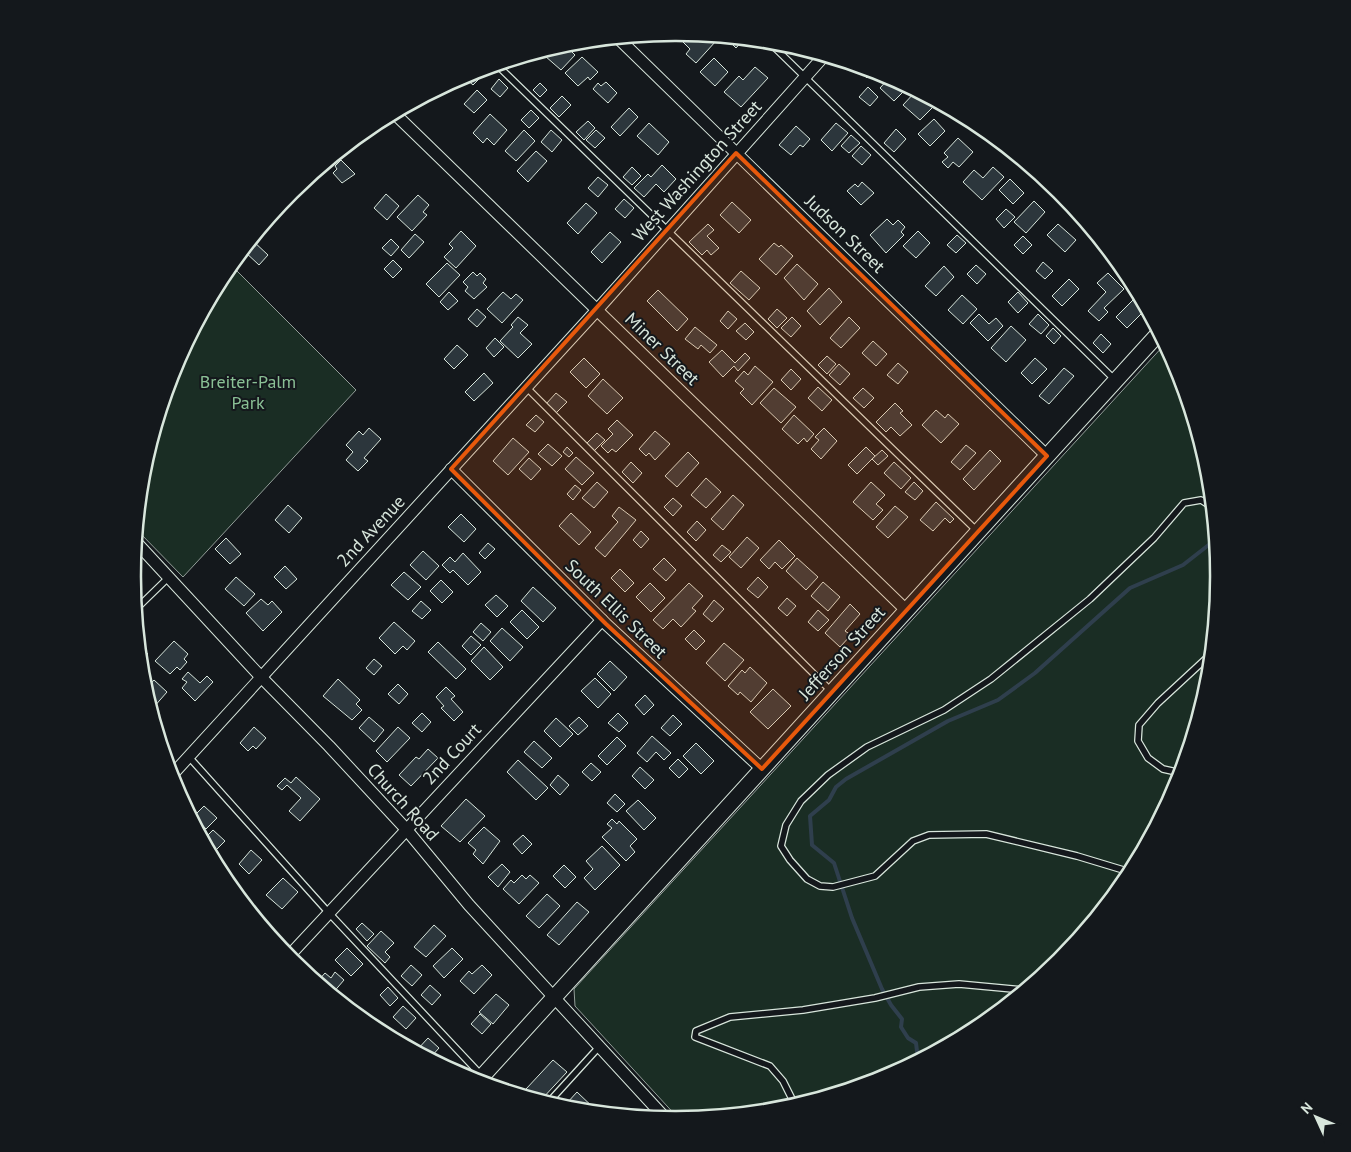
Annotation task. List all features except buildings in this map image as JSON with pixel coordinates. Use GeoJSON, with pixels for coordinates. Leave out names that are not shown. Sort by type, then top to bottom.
{"type":"FeatureCollection","features":[{"type":"Feature","properties":{"kind":"street","name":"Judson Street"},"geometry":{"type":"LineString","coordinates":[[624,44],[1047,456]]}},
{"type":"Feature","properties":{"kind":"street","name":"West Washington Street"},"geometry":{"type":"LineString","coordinates":[[597,310],[819,61]]}},
{"type":"Feature","properties":{"kind":"street","name":"Miner Street"},"geometry":{"type":"LineString","coordinates":[[399,118],[906,610]]}},
{"type":"Feature","properties":{"kind":"street","name":"2nd Avenue"},"geometry":{"type":"LineString","coordinates":[[177,770],[597,310]]}},
{"type":"Feature","properties":{"kind":"street","name":"Jefferson Street"},"geometry":{"type":"LineString","coordinates":[[484,1075],[1154,338]]}},
{"type":"Feature","properties":{"kind":"street","name":"South Ellis Street"},"geometry":{"type":"LineString","coordinates":[[451,469],[602,620],[762,769]]}},
{"type":"Feature","properties":{"kind":"street","name":"Church Road"},"geometry":{"type":"LineString","coordinates":[[142,547],[261,677],[329,746],[406,829],[451,884],[553,998],[659,1111]]}},
{"type":"Feature","properties":{"kind":"street","name":"2nd Court"},"geometry":{"type":"LineString","coordinates":[[294,951],[602,620]]}},
{"type":"Feature","properties":{"kind":"lane"},"geometry":{"type":"LineString","coordinates":[[779,52],[1116,380]]}},
{"type":"Feature","properties":{"kind":"lane"},"geometry":{"type":"LineString","coordinates":[[502,71],[978,532]]}},
{"type":"Feature","properties":{"kind":"lane"},"geometry":{"type":"LineString","coordinates":[[526,387],[832,692]]}},
{"type":"Feature","properties":{"kind":"lane"},"geometry":{"type":"LineString","coordinates":[[1122,870],[1077,856],[986,834],[928,835],[913,841],[875,876],[833,888],[820,886],[806,879],[781,846],[786,825],[801,801],[828,775],[867,747],[944,710],[991,679],[1090,599],[1154,538],[1184,503],[1201,500],[1205,503]]}},
{"type":"Feature","properties":{"kind":"lane"},"geometry":{"type":"LineString","coordinates":[[142,603],[169,577]]}},
{"type":"Feature","properties":{"kind":"lane"},"geometry":{"type":"LineString","coordinates":[[1174,771],[1163,769],[1148,758],[1138,741],[1139,725],[1158,703],[1203,661]]}},
{"type":"Feature","properties":{"kind":"lane"},"geometry":{"type":"LineString","coordinates":[[189,756],[472,1070]]}},
{"type":"Feature","properties":{"kind":"lane"},"geometry":{"type":"LineString","coordinates":[[791,1098],[783,1081],[770,1066],[713,1042],[695,1037],[696,1031],[730,1016],[803,1010],[877,997],[919,987],[959,984],[1014,989]]}},
{"type":"Feature","properties":{"kind":"lane"},"geometry":{"type":"LineString","coordinates":[[554,1096],[599,1047]]}},
{"type":"Feature","properties":{"kind":"highlighted area"},"geometry":{"type":"Polygon","coordinates":[[[736,153],[1047,456],[762,769],[606,624],[451,469],[736,153]]]}},
{"type":"Feature","properties":{"kind":"green space","name":"Breiter-Palm Park"},"geometry":{"type":"Polygon","coordinates":[[[237,271],[356,390],[183,577],[142,536],[145,506],[159,438],[181,371],[212,309],[237,271]]]}},
{"type":"Feature","properties":{"kind":"green space"},"geometry":{"type":"Polygon","coordinates":[[[1160,350],[1182,404],[1200,472],[1206,506],[1210,576],[1206,646],[1192,714],[1170,781],[1139,843],[1100,902],[1078,929],[1028,978],[1001,1000],[973,1021],[912,1056],[880,1070],[814,1093],[745,1106],[710,1110],[672,1111],[575,1006],[574,989],[1160,350]]]}},
{"type":"Feature","properties":{"kind":"waterway"},"geometry":{"type":"LineString","coordinates":[[917,1053],[916,1043],[908,1038],[901,1027],[902,1019],[882,989],[852,918],[834,863],[812,845],[810,816],[829,800],[836,787],[846,779],[948,721],[998,700],[1035,673],[1130,588],[1183,565],[1209,545]]}}]}
